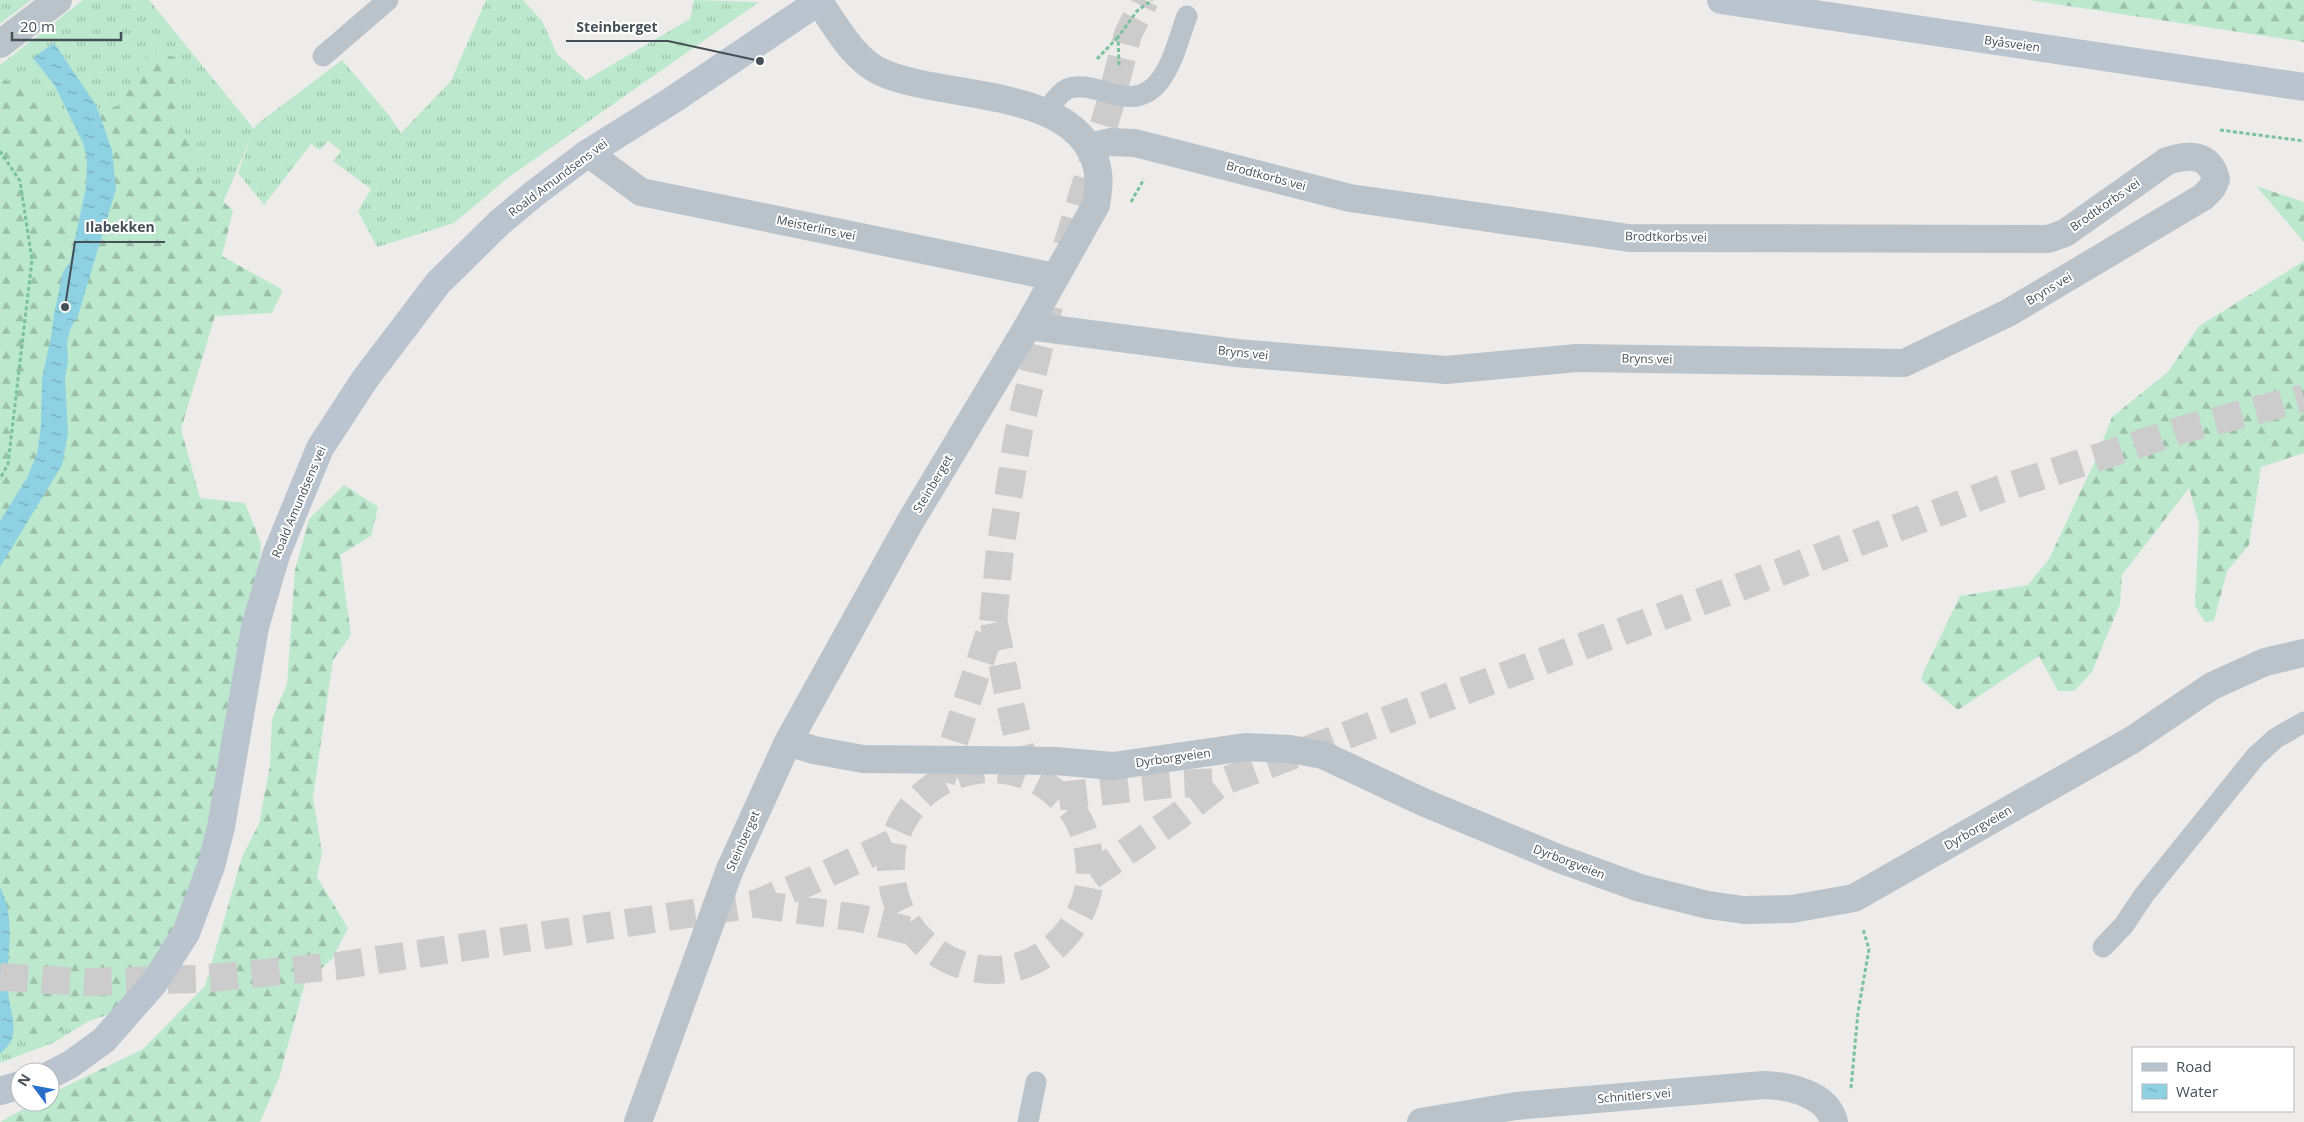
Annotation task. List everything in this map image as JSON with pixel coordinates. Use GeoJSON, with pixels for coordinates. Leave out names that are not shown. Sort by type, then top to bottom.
{"type":"FeatureCollection","features":[{"type":"Feature","properties":{"kind":"street"},"geometry":{"type":"LineString","coordinates":[[0,44],[58,0]]}},
{"type":"Feature","properties":{"kind":"street","name":"Byåsveien"},"geometry":{"type":"LineString","coordinates":[[1721,0],[2304,87]]}},
{"type":"Feature","properties":{"kind":"street","name":"Steinberget"},"geometry":{"type":"LineString","coordinates":[[638,1122],[730,869],[788,742],[910,522],[1028,326],[1096,205],[1097,168],[1089,147],[1076,131],[1047,112],[1002,98],[901,80],[880,72],[864,62],[854,51],[820,1]]}},
{"type":"Feature","properties":{"kind":"street","name":"Roald Amundsens vei"},"geometry":{"type":"LineString","coordinates":[[60,1070],[104,1040],[154,983],[186,933],[222,827],[255,627],[276,555],[320,448],[365,379],[438,283],[499,223],[588,153],[671,101],[820,1]]}},
{"type":"Feature","properties":{"kind":"street","name":"Brodtkorbs vei"},"geometry":{"type":"LineString","coordinates":[[1089,147],[1110,142],[1135,143],[1350,198],[1629,238],[2048,240],[2066,233],[2167,161],[2184,156],[2196,157]]}},
{"type":"Feature","properties":{"kind":"street","name":"Meisterlins vei"},"geometry":{"type":"LineString","coordinates":[[588,153],[641,192],[1055,277]]}},
{"type":"Feature","properties":{"kind":"street","name":"Bryns vei"},"geometry":{"type":"LineString","coordinates":[[1028,326],[1236,354],[1446,370],[1577,358],[1904,363],[2008,313],[2203,197],[2212,188],[2216,179],[2214,170],[2196,157]]}},
{"type":"Feature","properties":{"kind":"street","name":"Dyrborgveien"},"geometry":{"type":"LineString","coordinates":[[788,742],[814,750],[863,759],[1055,761],[1113,766],[1245,748],[1290,749],[1323,755],[1423,802],[1560,859],[1640,888],[1708,905],[1744,910],[1792,909],[1854,898],[2132,740],[2212,686],[2264,662],[2304,653]]}},
{"type":"Feature","properties":{"kind":"street","name":"Schnitlers vei"},"geometry":{"type":"LineString","coordinates":[[1421,1122],[1516,1106],[1764,1085],[1786,1086],[1809,1095],[1823,1105],[1833,1120]]}},
{"type":"Feature","properties":{"kind":"lane"},"geometry":{"type":"LineString","coordinates":[[323,56],[388,0]]}},
{"type":"Feature","properties":{"kind":"lane"},"geometry":{"type":"LineString","coordinates":[[1047,112],[1055,100],[1066,90],[1080,87],[1120,96],[1135,96],[1148,91],[1157,84],[1170,60],[1187,16]]}},
{"type":"Feature","properties":{"kind":"lane"},"geometry":{"type":"LineString","coordinates":[[2104,947],[2124,925],[2144,895],[2256,756],[2276,738],[2304,722]]}},
{"type":"Feature","properties":{"kind":"lane"},"geometry":{"type":"LineString","coordinates":[[1028,1122],[1036,1082]]}},
{"type":"Feature","properties":{"kind":"path"},"geometry":{"type":"LineString","coordinates":[[1099,57],[1118,38],[1137,11],[1152,0]]}},
{"type":"Feature","properties":{"kind":"path"},"geometry":{"type":"LineString","coordinates":[[1118,38],[1120,96]]}},
{"type":"Feature","properties":{"kind":"path"},"geometry":{"type":"LineString","coordinates":[[2196,157],[2220,130],[2304,141]]}},
{"type":"Feature","properties":{"kind":"path"},"geometry":{"type":"LineString","coordinates":[[1128,206],[1163,149]]}},
{"type":"Feature","properties":{"kind":"path"},"geometry":{"type":"LineString","coordinates":[[0,151],[20,181],[32,260],[8,464],[0,479]]}},
{"type":"Feature","properties":{"kind":"path"},"geometry":{"type":"LineString","coordinates":[[1833,1120],[1852,1086],[1858,1012],[1869,949],[1854,898]]}},
{"type":"Feature","properties":{"kind":"green space"},"geometry":{"type":"Polygon","coordinates":[[[0,0],[31,0],[0,24],[0,0]]]}},
{"type":"Feature","properties":{"kind":"green space"},"geometry":{"type":"Polygon","coordinates":[[[83,0],[149,0],[254,129],[256,125],[342,60],[388,114],[401,133],[451,81],[486,0],[523,0],[542,21],[557,54],[586,80],[690,19],[694,0],[759,2],[509,177],[454,223],[377,247],[358,211],[371,189],[333,161],[341,151],[328,141],[320,150],[311,144],[264,205],[238,173],[252,135],[201,254],[144,516],[256,527],[228,638],[89,1021],[53,1043],[0,1063],[0,65],[83,0]]]}},
{"type":"Feature","properties":{"kind":"green space"},"geometry":{"type":"Polygon","coordinates":[[[2029,0],[2304,0],[2304,42],[2029,0]]]}},
{"type":"Feature","properties":{"kind":"green space"},"geometry":{"type":"Polygon","coordinates":[[[149,54],[179,57],[177,110],[188,139],[197,175],[233,211],[222,256],[283,290],[272,313],[215,316],[181,429],[200,498],[245,503],[261,544],[255,603],[200,869],[147,984],[110,1014],[54,1033],[5,1044],[0,1041],[0,79],[28,88],[59,122],[117,106],[149,54]]]}},
{"type":"Feature","properties":{"kind":"green space"},"geometry":{"type":"Polygon","coordinates":[[[2256,186],[2304,202],[2304,242],[2256,186]]]}},
{"type":"Feature","properties":{"kind":"green space"},"geometry":{"type":"Polygon","coordinates":[[[2304,261],[2304,453],[2261,467],[2249,545],[2227,571],[2214,621],[2205,622],[2195,606],[2199,524],[2189,488],[2122,575],[2120,604],[2092,672],[2074,691],[2058,691],[2039,656],[1958,710],[1921,680],[1960,596],[2028,585],[2049,559],[2094,463],[2112,417],[2168,372],[2199,326],[2304,261]]]}},
{"type":"Feature","properties":{"kind":"green space"},"geometry":{"type":"Polygon","coordinates":[[[344,485],[378,507],[371,536],[340,555],[351,635],[333,660],[313,797],[322,853],[317,877],[348,928],[332,959],[305,983],[279,1078],[260,1122],[0,1122],[18,1112],[60,1112],[60,1089],[143,1049],[205,986],[242,857],[259,824],[270,765],[272,719],[287,684],[295,570],[309,519],[344,485]]]}},
{"type":"Feature","properties":{"kind":"water"},"geometry":{"type":"Polygon","coordinates":[[[54,43],[96,105],[112,150],[116,189],[78,316],[71,327],[67,341],[68,362],[65,377],[68,434],[62,465],[0,567],[0,521],[27,478],[37,454],[41,426],[42,378],[63,272],[70,262],[86,187],[87,158],[83,143],[55,86],[33,58],[54,43]]]}},
{"type":"Feature","properties":{"kind":"water"},"geometry":{"type":"Polygon","coordinates":[[[0,887],[8,912],[10,937],[8,995],[13,1021],[13,1033],[11,1041],[0,1054],[0,887]]]}},
{"type":"Feature","properties":{"kind":"tunnel"},"geometry":{"type":"LineString","coordinates":[[1067,246],[1109,108],[1128,34],[1145,0]]}},
{"type":"Feature","properties":{"kind":"tunnel"},"geometry":{"type":"LineString","coordinates":[[941,781],[993,622],[1000,550],[1018,435],[1049,306]]}},
{"type":"Feature","properties":{"kind":"tunnel"},"geometry":{"type":"LineString","coordinates":[[1091,876],[1177,817],[1222,782],[1998,490],[2185,429],[2304,398]]}},
{"type":"Feature","properties":{"kind":"tunnel"},"geometry":{"type":"LineString","coordinates":[[994,623],[1028,776]]}},
{"type":"Feature","properties":{"kind":"tunnel"},"geometry":{"type":"LineString","coordinates":[[0,977],[87,982],[199,979],[337,966],[755,904],[809,882],[893,843],[906,815],[924,794],[954,776],[970,771],[987,769],[1005,770],[1022,774],[1038,781],[1053,791],[1074,813],[1084,833],[1088,848],[1090,870],[1088,891],[1084,905],[1074,924],[1048,952],[1017,967],[984,970],[953,961],[925,944],[904,917],[892,883],[893,843]]}},
{"type":"Feature","properties":{"kind":"tunnel"},"geometry":{"type":"LineString","coordinates":[[1059,796],[1171,784],[1222,782]]}},
{"type":"Feature","properties":{"kind":"tunnel"},"geometry":{"type":"LineString","coordinates":[[756,904],[859,918],[911,931]]}},
{"type":"Feature","properties":{"kind":"place","name":"Steinberget"},"geometry":{"type":"Point","coordinates":[760,61]}},
{"type":"Feature","properties":{"kind":"place","name":"Ilabekken"},"geometry":{"type":"Point","coordinates":[65,307]}}]}
